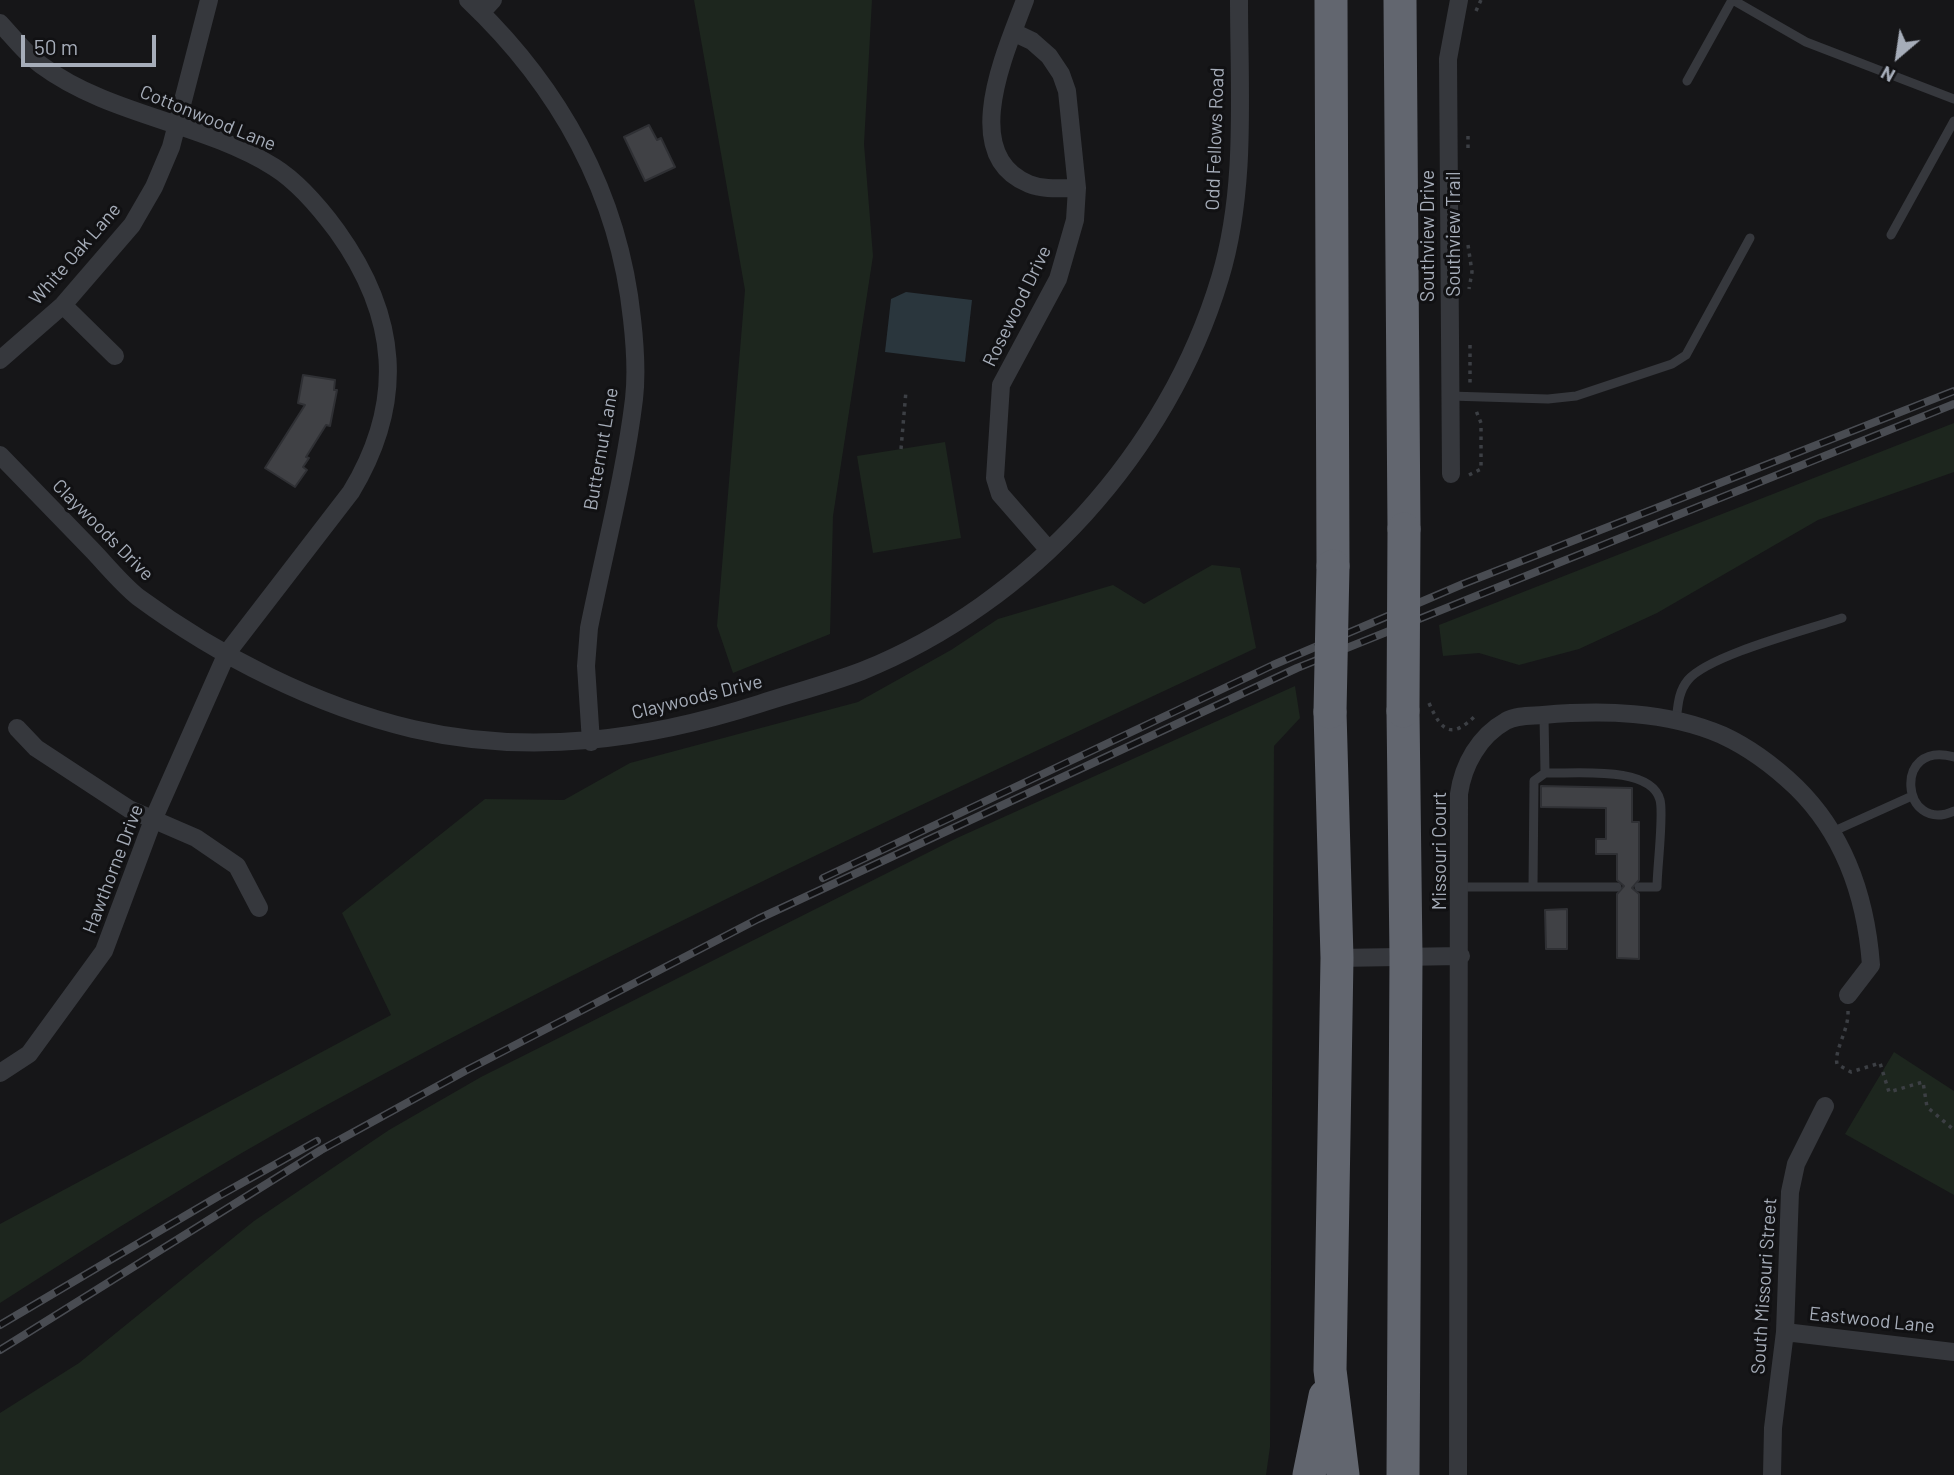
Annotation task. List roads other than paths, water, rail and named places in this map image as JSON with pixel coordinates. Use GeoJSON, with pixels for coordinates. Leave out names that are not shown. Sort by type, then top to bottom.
{"type":"FeatureCollection","features":[{"type":"Feature","properties":{"kind":"highway"},"geometry":{"type":"LineString","coordinates":[[1331,0],[1333,566],[1330,712],[1337,958],[1330,1370],[1343,1475]]}},
{"type":"Feature","properties":{"kind":"highway"},"geometry":{"type":"LineString","coordinates":[[1400,0],[1404,529],[1415,703],[1406,957],[1402,1470]]}},
{"type":"Feature","properties":{"kind":"highway"},"geometry":{"type":"LineString","coordinates":[[1309,1475],[1330,1370]]}},
{"type":"Feature","properties":{"kind":"street","name":"White Oak Lane"},"geometry":{"type":"LineString","coordinates":[[0,359],[63,305],[132,225],[153,187],[177,126],[208,0]]}},
{"type":"Feature","properties":{"kind":"street"},"geometry":{"type":"LineString","coordinates":[[1025,0],[999,69],[993,97],[991,131],[994,147],[1004,164],[1029,184],[1044,188],[1077,188]]}},
{"type":"Feature","properties":{"kind":"street","name":"Odd Fellows Road"},"geometry":{"type":"LineString","coordinates":[[1191,358],[1222,274],[1236,203],[1239,0]]}},
{"type":"Feature","properties":{"kind":"street","name":"Southview Drive"},"geometry":{"type":"LineString","coordinates":[[1451,474],[1448,59],[1459,0]]}},
{"type":"Feature","properties":{"kind":"street","name":"Butternut Lane"},"geometry":{"type":"LineString","coordinates":[[481,4],[543,82],[574,131],[599,184],[618,240],[629,289],[635,347],[634,397],[589,628],[586,704],[591,741]]}},
{"type":"Feature","properties":{"kind":"street","name":"Cottonwood Lane"},"geometry":{"type":"LineString","coordinates":[[0,23],[41,65],[100,97],[259,159],[276,169],[312,202],[357,260],[379,308],[388,363],[383,418],[364,470],[351,492],[227,653]]}},
{"type":"Feature","properties":{"kind":"street","name":"Rosewood Drive"},"geometry":{"type":"LineString","coordinates":[[1013,32],[1032,41],[1049,56],[1061,74],[1067,92],[1077,188],[1075,220],[1061,270],[1001,385],[995,478],[1000,494],[1048,549]]}},
{"type":"Feature","properties":{"kind":"street"},"geometry":{"type":"LineString","coordinates":[[63,305],[115,356]]}},
{"type":"Feature","properties":{"kind":"street","name":"Claywoods Drive"},"geometry":{"type":"LineString","coordinates":[[0,455],[135,594],[227,653],[342,706],[413,729],[493,741],[591,741],[665,731],[862,670],[923,640],[981,604],[1048,549],[1084,515],[1128,462],[1166,406],[1191,358]]}},
{"type":"Feature","properties":{"kind":"street","name":"Hawthorne Drive"},"geometry":{"type":"LineString","coordinates":[[0,1073],[29,1054],[104,951],[153,820],[227,653]]}},
{"type":"Feature","properties":{"kind":"street","name":"Missouri Court"},"geometry":{"type":"LineString","coordinates":[[1458,1475],[1461,956],[1459,794],[1468,762],[1476,747],[1507,720],[1544,715],[1630,713],[1676,721],[1724,736],[1766,762],[1811,803],[1832,832],[1850,866],[1869,931],[1871,965],[1848,995]]}},
{"type":"Feature","properties":{"kind":"street"},"geometry":{"type":"LineString","coordinates":[[17,728],[36,748],[129,809],[195,838],[237,866],[259,908]]}},
{"type":"Feature","properties":{"kind":"street"},"geometry":{"type":"LineString","coordinates":[[1337,958],[1461,956]]}},
{"type":"Feature","properties":{"kind":"street","name":"South Missouri Street"},"geometry":{"type":"LineString","coordinates":[[1772,1475],[1773,1428],[1785,1332],[1790,1192],[1796,1164],[1825,1106]]}},
{"type":"Feature","properties":{"kind":"street","name":"Eastwood Lane"},"geometry":{"type":"LineString","coordinates":[[1785,1332],[1954,1352]]}},
{"type":"Feature","properties":{"kind":"lane"},"geometry":{"type":"LineString","coordinates":[[1687,81],[1733,0],[1807,42],[1954,99]]}},
{"type":"Feature","properties":{"kind":"lane"},"geometry":{"type":"LineString","coordinates":[[1891,235],[1954,121]]}},
{"type":"Feature","properties":{"kind":"lane"},"geometry":{"type":"LineString","coordinates":[[1450,396],[1576,396],[1672,364],[1686,355],[1750,237]]}},
{"type":"Feature","properties":{"kind":"lane"},"geometry":{"type":"LineString","coordinates":[[1676,721],[1679,692],[1689,678],[1713,662],[1842,618]]}},
{"type":"Feature","properties":{"kind":"lane"},"geometry":{"type":"LineString","coordinates":[[1544,715],[1545,773]]}},
{"type":"Feature","properties":{"kind":"lane"},"geometry":{"type":"LineString","coordinates":[[1953,815],[1928,813],[1912,796],[1910,783],[1919,762],[1929,756],[1943,754],[1954,757]]}},
{"type":"Feature","properties":{"kind":"lane"},"geometry":{"type":"LineString","coordinates":[[1533,887],[1534,780],[1545,773],[1636,776],[1650,782],[1660,800],[1657,887],[1639,887]]}},
{"type":"Feature","properties":{"kind":"lane"},"geometry":{"type":"LineString","coordinates":[[1832,832],[1912,796]]}},
{"type":"Feature","properties":{"kind":"lane"},"geometry":{"type":"LineString","coordinates":[[1460,887],[1617,887]]}},
{"type":"Feature","properties":{"kind":"railway"},"geometry":{"type":"LineString","coordinates":[[823,878],[1273,665],[1463,584],[1954,391]]}},
{"type":"Feature","properties":{"kind":"railway"},"geometry":{"type":"LineString","coordinates":[[0,1350],[321,1150],[465,1071],[758,919],[1297,668],[1954,404]]}},
{"type":"Feature","properties":{"kind":"railway"},"geometry":{"type":"LineString","coordinates":[[0,1325],[317,1141]]}}]}
